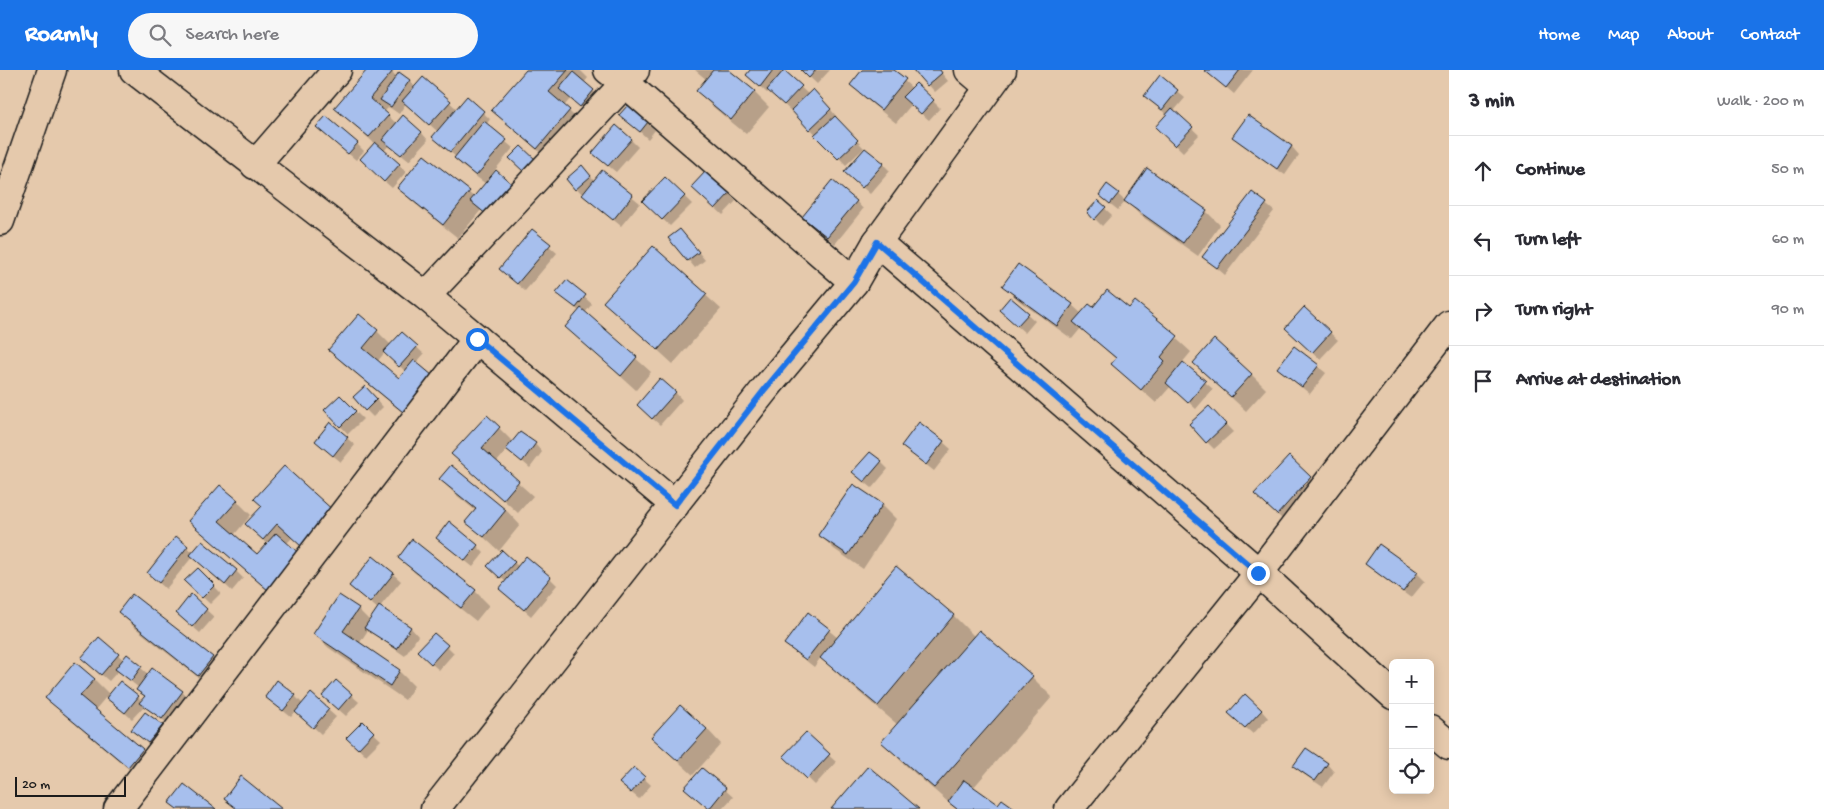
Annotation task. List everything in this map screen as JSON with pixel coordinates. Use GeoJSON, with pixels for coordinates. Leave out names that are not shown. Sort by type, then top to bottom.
{"type":"FeatureCollection","features":[{"type":"Feature","properties":{"kind":"street"},"geometry":{"type":"LineString","coordinates":[[0,221],[52,70]]}},
{"type":"Feature","properties":{"kind":"street"},"geometry":{"type":"LineString","coordinates":[[134,70],[426,296],[675,505]]}},
{"type":"Feature","properties":{"kind":"street"},"geometry":{"type":"LineString","coordinates":[[255,165],[337,70]]}},
{"type":"Feature","properties":{"kind":"street"},"geometry":{"type":"LineString","coordinates":[[426,296],[623,74],[854,282]]}},
{"type":"Feature","properties":{"kind":"street"},"geometry":{"type":"LineString","coordinates":[[436,809],[765,389],[854,282],[877,242],[987,76]]}},
{"type":"Feature","properties":{"kind":"street"},"geometry":{"type":"LineString","coordinates":[[877,242],[1258,573],[1389,691]]}},
{"type":"Feature","properties":{"kind":"street"},"geometry":{"type":"LineString","coordinates":[[1069,809],[1258,573],[1449,324]]}},
{"type":"Feature","properties":{"kind":"street"},"geometry":{"type":"LineString","coordinates":[[120,808],[477,339]]}},
{"type":"Feature","properties":{"kind":"street"},"geometry":{"type":"LineString","coordinates":[[1434,733],[1449,746]]}},
{"type":"Feature","properties":{"kind":"building"},"geometry":{"type":"Polygon","coordinates":[[[367,70],[393,71],[370,98],[389,115],[369,137],[334,108],[367,70]]]}},
{"type":"Feature","properties":{"kind":"building"},"geometry":{"type":"Polygon","coordinates":[[[526,70],[568,70],[549,92],[570,110],[537,149],[491,110],[526,70]]]}},
{"type":"Feature","properties":{"kind":"building"},"geometry":{"type":"Polygon","coordinates":[[[713,70],[729,70],[755,91],[731,120],[696,91],[713,70]]]}},
{"type":"Feature","properties":{"kind":"building"},"geometry":{"type":"Polygon","coordinates":[[[750,70],[773,70],[760,87],[746,75],[750,70]]]}},
{"type":"Feature","properties":{"kind":"building"},"geometry":{"type":"Polygon","coordinates":[[[784,70],[802,86],[784,105],[767,90],[784,70]]]}},
{"type":"Feature","properties":{"kind":"building"},"geometry":{"type":"Polygon","coordinates":[[[801,70],[816,70],[809,78],[801,70]]]}},
{"type":"Feature","properties":{"kind":"building"},"geometry":{"type":"Polygon","coordinates":[[[862,70],[894,70],[906,79],[881,110],[850,85],[862,70]]]}},
{"type":"Feature","properties":{"kind":"building"},"geometry":{"type":"Polygon","coordinates":[[[913,70],[940,70],[942,73],[927,86],[913,70]]]}},
{"type":"Feature","properties":{"kind":"building"},"geometry":{"type":"Polygon","coordinates":[[[1204,70],[1240,70],[1226,88],[1204,70]]]}},
{"type":"Feature","properties":{"kind":"building"},"geometry":{"type":"Polygon","coordinates":[[[399,72],[410,80],[391,107],[380,100],[399,72]]]}},
{"type":"Feature","properties":{"kind":"building"},"geometry":{"type":"Polygon","coordinates":[[[573,72],[594,90],[580,107],[559,89],[573,72]]]}},
{"type":"Feature","properties":{"kind":"building"},"geometry":{"type":"Polygon","coordinates":[[[1160,75],[1178,90],[1162,110],[1144,96],[1160,75]]]}},
{"type":"Feature","properties":{"kind":"building"},"geometry":{"type":"Polygon","coordinates":[[[423,77],[451,101],[429,125],[402,101],[423,77]]]}},
{"type":"Feature","properties":{"kind":"building"},"geometry":{"type":"Polygon","coordinates":[[[916,83],[934,100],[921,114],[902,97],[916,83]]]}},
{"type":"Feature","properties":{"kind":"building"},"geometry":{"type":"Polygon","coordinates":[[[813,89],[831,109],[809,130],[791,110],[813,89]]]}},
{"type":"Feature","properties":{"kind":"building"},"geometry":{"type":"Polygon","coordinates":[[[467,96],[484,111],[450,152],[432,137],[467,96]]]}},
{"type":"Feature","properties":{"kind":"building"},"geometry":{"type":"Polygon","coordinates":[[[628,105],[648,122],[640,132],[619,115],[628,105]]]}},
{"type":"Feature","properties":{"kind":"building"},"geometry":{"type":"Polygon","coordinates":[[[1172,108],[1193,127],[1175,146],[1155,127],[1172,108]]]}},
{"type":"Feature","properties":{"kind":"building"},"geometry":{"type":"Polygon","coordinates":[[[403,115],[422,132],[401,155],[382,140],[403,115]]]}},
{"type":"Feature","properties":{"kind":"building"},"geometry":{"type":"Polygon","coordinates":[[[1248,115],[1292,146],[1277,169],[1232,137],[1248,115]]]}},
{"type":"Feature","properties":{"kind":"building"},"geometry":{"type":"Polygon","coordinates":[[[326,116],[358,143],[348,154],[316,127],[326,116]]]}},
{"type":"Feature","properties":{"kind":"building"},"geometry":{"type":"Polygon","coordinates":[[[835,116],[858,140],[838,159],[814,135],[835,116]]]}},
{"type":"Feature","properties":{"kind":"building"},"geometry":{"type":"Polygon","coordinates":[[[484,121],[507,140],[476,176],[454,158],[484,121]]]}},
{"type":"Feature","properties":{"kind":"building"},"geometry":{"type":"Polygon","coordinates":[[[616,125],[632,139],[608,166],[592,153],[616,125]]]}},
{"type":"Feature","properties":{"kind":"building"},"geometry":{"type":"Polygon","coordinates":[[[375,142],[400,164],[384,182],[360,159],[375,142]]]}},
{"type":"Feature","properties":{"kind":"building"},"geometry":{"type":"Polygon","coordinates":[[[521,146],[536,160],[524,172],[509,158],[521,146]]]}},
{"type":"Feature","properties":{"kind":"building"},"geometry":{"type":"Polygon","coordinates":[[[865,148],[884,163],[862,188],[844,172],[865,148]]]}},
{"type":"Feature","properties":{"kind":"building"},"geometry":{"type":"Polygon","coordinates":[[[424,155],[470,191],[443,225],[397,188],[424,155]]]}},
{"type":"Feature","properties":{"kind":"building"},"geometry":{"type":"Polygon","coordinates":[[[582,165],[591,176],[575,190],[566,179],[582,165]]]}},
{"type":"Feature","properties":{"kind":"building"},"geometry":{"type":"Polygon","coordinates":[[[1147,168],[1207,210],[1183,243],[1124,201],[1147,168]]]}},
{"type":"Feature","properties":{"kind":"building"},"geometry":{"type":"Polygon","coordinates":[[[496,170],[513,185],[487,215],[470,201],[496,170]]]}},
{"type":"Feature","properties":{"kind":"building"},"geometry":{"type":"Polygon","coordinates":[[[602,170],[633,195],[613,220],[582,195],[602,170]]]}},
{"type":"Feature","properties":{"kind":"building"},"geometry":{"type":"Polygon","coordinates":[[[706,171],[730,193],[715,209],[691,187],[706,171]]]}},
{"type":"Feature","properties":{"kind":"building"},"geometry":{"type":"Polygon","coordinates":[[[665,177],[685,196],[662,220],[642,201],[665,177]]]}},
{"type":"Feature","properties":{"kind":"building"},"geometry":{"type":"Polygon","coordinates":[[[832,180],[857,201],[827,237],[802,217],[832,180]]]}},
{"type":"Feature","properties":{"kind":"building"},"geometry":{"type":"Polygon","coordinates":[[[1107,184],[1119,193],[1110,204],[1099,195],[1107,184]]]}},
{"type":"Feature","properties":{"kind":"building"},"geometry":{"type":"Polygon","coordinates":[[[1252,192],[1267,203],[1217,268],[1202,257],[1252,192]]]}},
{"type":"Feature","properties":{"kind":"building"},"geometry":{"type":"Polygon","coordinates":[[[1098,200],[1106,207],[1094,220],[1087,212],[1098,200]]]}},
{"type":"Feature","properties":{"kind":"building"},"geometry":{"type":"Polygon","coordinates":[[[532,229],[551,244],[517,284],[499,269],[532,229]]]}},
{"type":"Feature","properties":{"kind":"building"},"geometry":{"type":"Polygon","coordinates":[[[680,229],[699,252],[687,261],[668,238],[680,229]]]}},
{"type":"Feature","properties":{"kind":"building"},"geometry":{"type":"Polygon","coordinates":[[[653,246],[707,294],[658,350],[603,302],[653,246]]]}},
{"type":"Feature","properties":{"kind":"building"},"geometry":{"type":"Polygon","coordinates":[[[1018,264],[1073,304],[1057,326],[1002,286],[1018,264]]]}},
{"type":"Feature","properties":{"kind":"building"},"geometry":{"type":"Polygon","coordinates":[[[567,280],[586,295],[576,308],[556,293],[567,280]]]}},
{"type":"Feature","properties":{"kind":"building"},"geometry":{"type":"Polygon","coordinates":[[[1107,290],[1129,308],[1135,301],[1178,336],[1161,357],[1165,361],[1141,390],[1111,364],[1116,358],[1073,322],[1089,304],[1093,307],[1107,290]]]}},
{"type":"Feature","properties":{"kind":"building"},"geometry":{"type":"Polygon","coordinates":[[[1010,297],[1029,313],[1017,326],[999,310],[1010,297]]]}},
{"type":"Feature","properties":{"kind":"building"},"geometry":{"type":"Polygon","coordinates":[[[1304,307],[1331,332],[1312,353],[1285,328],[1304,307]]]}},
{"type":"Feature","properties":{"kind":"building"},"geometry":{"type":"Polygon","coordinates":[[[581,308],[637,357],[621,376],[565,327],[581,308]]]}},
{"type":"Feature","properties":{"kind":"building"},"geometry":{"type":"Polygon","coordinates":[[[359,314],[378,330],[363,348],[399,378],[414,360],[439,381],[409,417],[328,350],[359,314]]]}},
{"type":"Feature","properties":{"kind":"building"},"geometry":{"type":"Polygon","coordinates":[[[402,332],[418,346],[399,367],[383,352],[402,332]]]}},
{"type":"Feature","properties":{"kind":"building"},"geometry":{"type":"Polygon","coordinates":[[[1214,339],[1252,374],[1231,397],[1193,363],[1214,339]]]}},
{"type":"Feature","properties":{"kind":"building"},"geometry":{"type":"Polygon","coordinates":[[[1294,346],[1319,365],[1302,387],[1277,368],[1294,346]]]}},
{"type":"Feature","properties":{"kind":"building"},"geometry":{"type":"Polygon","coordinates":[[[1183,362],[1206,381],[1188,403],[1166,383],[1183,362]]]}},
{"type":"Feature","properties":{"kind":"building"},"geometry":{"type":"Polygon","coordinates":[[[660,378],[676,392],[652,419],[637,405],[660,378]]]}},
{"type":"Feature","properties":{"kind":"building"},"geometry":{"type":"Polygon","coordinates":[[[365,386],[377,399],[365,411],[353,397],[365,386]]]}},
{"type":"Feature","properties":{"kind":"building"},"geometry":{"type":"Polygon","coordinates":[[[340,395],[356,411],[340,427],[324,410],[340,395]]]}},
{"type":"Feature","properties":{"kind":"building"},"geometry":{"type":"Polygon","coordinates":[[[1209,406],[1226,424],[1206,443],[1189,424],[1209,406]]]}},
{"type":"Feature","properties":{"kind":"building"},"geometry":{"type":"Polygon","coordinates":[[[487,415],[500,427],[482,448],[519,481],[503,500],[451,454],[487,415]]]}},
{"type":"Feature","properties":{"kind":"building"},"geometry":{"type":"Polygon","coordinates":[[[330,422],[348,437],[333,456],[315,441],[330,422]]]}},
{"type":"Feature","properties":{"kind":"building"},"geometry":{"type":"Polygon","coordinates":[[[919,422],[944,441],[926,465],[901,446],[919,422]]]}},
{"type":"Feature","properties":{"kind":"building"},"geometry":{"type":"Polygon","coordinates":[[[520,432],[536,443],[522,462],[506,449],[520,432]]]}},
{"type":"Feature","properties":{"kind":"building"},"geometry":{"type":"Polygon","coordinates":[[[870,452],[882,461],[864,482],[852,472],[870,452]]]}},
{"type":"Feature","properties":{"kind":"building"},"geometry":{"type":"Polygon","coordinates":[[[1289,456],[1311,477],[1277,515],[1254,494],[1289,456]]]}},
{"type":"Feature","properties":{"kind":"building"},"geometry":{"type":"Polygon","coordinates":[[[451,465],[506,510],[484,537],[465,522],[476,509],[439,479],[451,465]]]}},
{"type":"Feature","properties":{"kind":"building"},"geometry":{"type":"Polygon","coordinates":[[[284,466],[335,512],[302,547],[277,524],[263,540],[245,524],[262,506],[254,499],[284,466]]]}},
{"type":"Feature","properties":{"kind":"building"},"geometry":{"type":"Polygon","coordinates":[[[853,484],[883,504],[848,555],[818,535],[853,484]]]}},
{"type":"Feature","properties":{"kind":"building"},"geometry":{"type":"Polygon","coordinates":[[[220,485],[238,500],[219,521],[257,554],[276,533],[301,555],[269,591],[188,521],[220,485]]]}},
{"type":"Feature","properties":{"kind":"building"},"geometry":{"type":"Polygon","coordinates":[[[449,521],[478,545],[465,561],[436,538],[449,521]]]}},
{"type":"Feature","properties":{"kind":"building"},"geometry":{"type":"Polygon","coordinates":[[[176,536],[188,546],[159,583],[147,573],[176,536]]]}},
{"type":"Feature","properties":{"kind":"building"},"geometry":{"type":"Polygon","coordinates":[[[412,539],[476,590],[461,608],[398,558],[412,539]]]}},
{"type":"Feature","properties":{"kind":"building"},"geometry":{"type":"Polygon","coordinates":[[[202,541],[237,570],[225,585],[190,555],[202,541]]]}},
{"type":"Feature","properties":{"kind":"building"},"geometry":{"type":"Polygon","coordinates":[[[1379,544],[1418,572],[1403,592],[1365,564],[1379,544]]]}},
{"type":"Feature","properties":{"kind":"building"},"geometry":{"type":"Polygon","coordinates":[[[502,550],[515,562],[500,578],[487,566],[502,550]]]}},
{"type":"Feature","properties":{"kind":"building"},"geometry":{"type":"Polygon","coordinates":[[[373,556],[394,573],[370,603],[349,586],[373,556]]]}},
{"type":"Feature","properties":{"kind":"building"},"geometry":{"type":"Polygon","coordinates":[[[526,556],[551,577],[524,610],[499,589],[526,556]]]}},
{"type":"Feature","properties":{"kind":"building"},"geometry":{"type":"Polygon","coordinates":[[[896,566],[954,615],[878,706],[820,658],[896,566]]]}},
{"type":"Feature","properties":{"kind":"building"},"geometry":{"type":"Polygon","coordinates":[[[198,568],[215,585],[202,598],[184,581],[198,568]]]}},
{"type":"Feature","properties":{"kind":"building"},"geometry":{"type":"Polygon","coordinates":[[[132,594],[213,657],[198,676],[118,612],[132,594]]]}},
{"type":"Feature","properties":{"kind":"building"},"geometry":{"type":"Polygon","coordinates":[[[191,594],[207,609],[192,627],[176,613],[191,594]]]}},
{"type":"Feature","properties":{"kind":"building"},"geometry":{"type":"Polygon","coordinates":[[[339,595],[359,608],[343,631],[400,670],[390,686],[313,634],[339,595]]]}},
{"type":"Feature","properties":{"kind":"building"},"geometry":{"type":"Polygon","coordinates":[[[379,606],[411,627],[397,649],[364,628],[379,606]]]}},
{"type":"Feature","properties":{"kind":"building"},"geometry":{"type":"Polygon","coordinates":[[[808,612],[830,629],[806,660],[784,644],[808,612]]]}},
{"type":"Feature","properties":{"kind":"building"},"geometry":{"type":"Polygon","coordinates":[[[979,630],[1033,676],[934,788],[881,742],[979,630]]]}},
{"type":"Feature","properties":{"kind":"building"},"geometry":{"type":"Polygon","coordinates":[[[434,633],[448,645],[431,664],[417,651],[434,633]]]}},
{"type":"Feature","properties":{"kind":"building"},"geometry":{"type":"Polygon","coordinates":[[[99,637],[119,654],[101,675],[81,658],[99,637]]]}},
{"type":"Feature","properties":{"kind":"building"},"geometry":{"type":"Polygon","coordinates":[[[127,654],[142,666],[131,681],[115,669],[127,654]]]}},
{"type":"Feature","properties":{"kind":"building"},"geometry":{"type":"Polygon","coordinates":[[[75,662],[95,679],[80,696],[143,749],[128,767],[45,698],[75,662]]]}},
{"type":"Feature","properties":{"kind":"building"},"geometry":{"type":"Polygon","coordinates":[[[152,668],[183,691],[162,719],[139,703],[145,696],[136,690],[152,668]]]}},
{"type":"Feature","properties":{"kind":"building"},"geometry":{"type":"Polygon","coordinates":[[[277,680],[296,695],[283,711],[265,697],[277,680]]]}},
{"type":"Feature","properties":{"kind":"building"},"geometry":{"type":"Polygon","coordinates":[[[336,680],[352,694],[338,710],[322,696],[336,680]]]}},
{"type":"Feature","properties":{"kind":"building"},"geometry":{"type":"Polygon","coordinates":[[[120,681],[139,696],[125,713],[106,698],[120,681]]]}},
{"type":"Feature","properties":{"kind":"building"},"geometry":{"type":"Polygon","coordinates":[[[311,693],[329,709],[313,728],[295,712],[311,693]]]}},
{"type":"Feature","properties":{"kind":"building"},"geometry":{"type":"Polygon","coordinates":[[[1245,694],[1262,710],[1245,728],[1228,713],[1245,694]]]}},
{"type":"Feature","properties":{"kind":"building"},"geometry":{"type":"Polygon","coordinates":[[[680,705],[707,729],[678,761],[651,737],[680,705]]]}},
{"type":"Feature","properties":{"kind":"building"},"geometry":{"type":"Polygon","coordinates":[[[145,712],[163,725],[148,743],[131,730],[145,712]]]}},
{"type":"Feature","properties":{"kind":"building"},"geometry":{"type":"Polygon","coordinates":[[[363,721],[374,732],[358,749],[346,738],[363,721]]]}},
{"type":"Feature","properties":{"kind":"building"},"geometry":{"type":"Polygon","coordinates":[[[806,732],[830,754],[807,779],[783,756],[806,732]]]}},
{"type":"Feature","properties":{"kind":"building"},"geometry":{"type":"Polygon","coordinates":[[[1306,748],[1328,763],[1315,781],[1293,766],[1306,748]]]}},
{"type":"Feature","properties":{"kind":"building"},"geometry":{"type":"Polygon","coordinates":[[[868,766],[919,809],[831,809],[868,766]]]}},
{"type":"Feature","properties":{"kind":"building"},"geometry":{"type":"Polygon","coordinates":[[[634,767],[645,777],[631,793],[619,783],[634,767]]]}},
{"type":"Feature","properties":{"kind":"building"},"geometry":{"type":"Polygon","coordinates":[[[702,768],[726,788],[709,809],[684,788],[702,768]]]}},
{"type":"Feature","properties":{"kind":"building"},"geometry":{"type":"Polygon","coordinates":[[[241,776],[282,809],[237,809],[224,799],[241,776]]]}},
{"type":"Feature","properties":{"kind":"building"},"geometry":{"type":"Polygon","coordinates":[[[964,780],[998,804],[1002,799],[1016,809],[957,809],[948,802],[964,780]]]}},
{"type":"Feature","properties":{"kind":"building"},"geometry":{"type":"Polygon","coordinates":[[[184,784],[216,809],[177,809],[169,803],[184,784]]]}},
{"type":"Feature","properties":{"kind":"route"},"geometry":{"type":"LineString","coordinates":[[477,339],[675,505],[765,389],[854,282],[877,242],[1258,573]]}}]}
